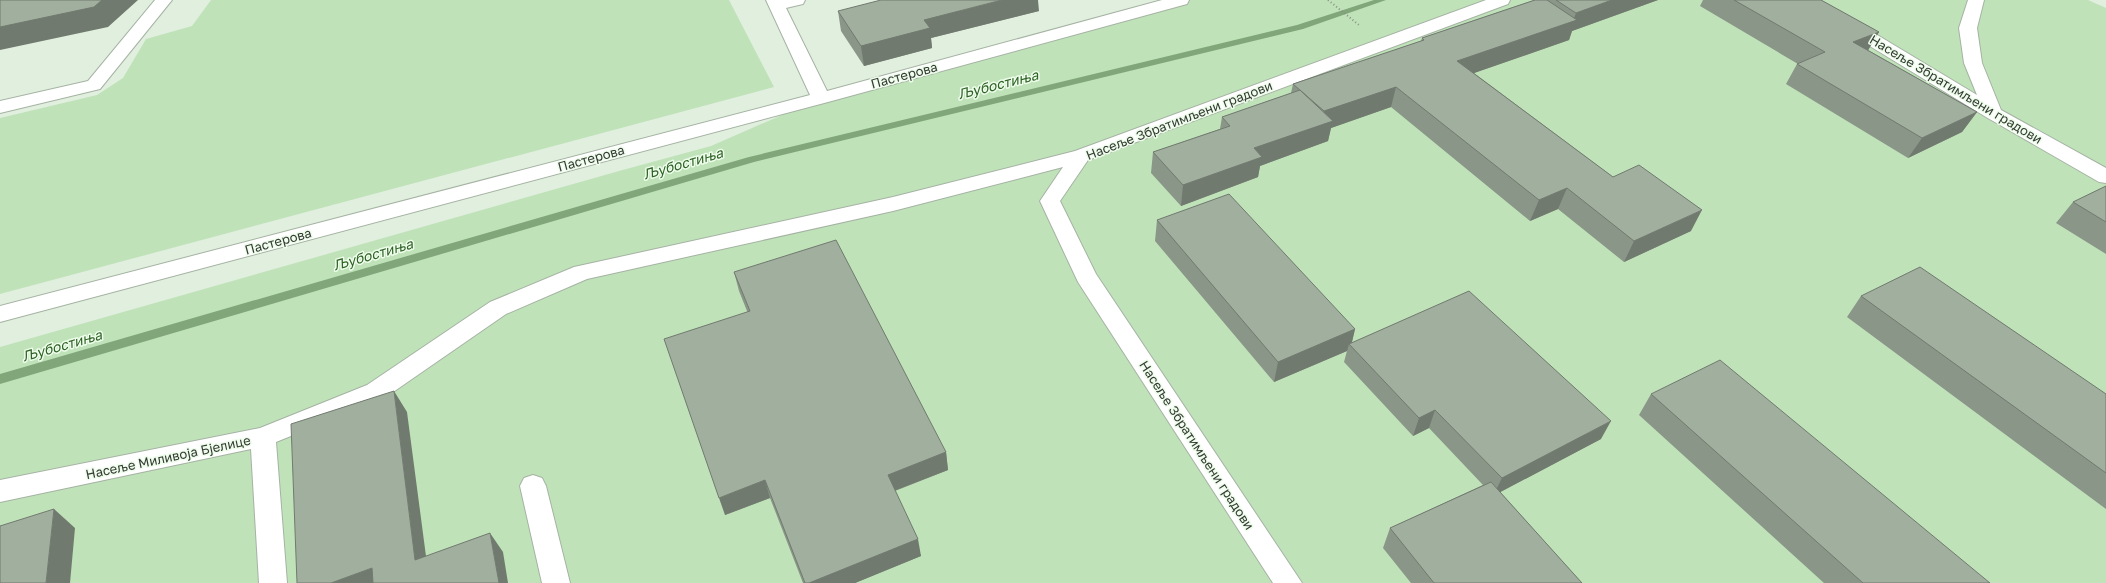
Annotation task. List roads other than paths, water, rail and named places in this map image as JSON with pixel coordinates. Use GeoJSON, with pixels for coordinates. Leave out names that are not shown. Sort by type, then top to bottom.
{"type":"FeatureCollection","features":[{"type":"Feature","properties":{"kind":"street"},"geometry":{"type":"LineString","coordinates":[[0,107],[94,85],[164,0]]}},
{"type":"Feature","properties":{"kind":"street"},"geometry":{"type":"LineString","coordinates":[[797,0],[776,2],[821,98]]}},
{"type":"Feature","properties":{"kind":"street","name":"Пастерова"},"geometry":{"type":"LineString","coordinates":[[0,314],[821,98],[1181,0]]}},
{"type":"Feature","properties":{"kind":"street","name":"Насеље Збратимљени градови"},"geometry":{"type":"LineString","coordinates":[[1288,583],[1086,277],[1050,201],[1081,156],[1502,0]]}},
{"type":"Feature","properties":{"kind":"street","name":"Насеље Збратимљени градови"},"geometry":{"type":"LineString","coordinates":[[1807,0],[1993,113],[2106,177]]}},
{"type":"Feature","properties":{"kind":"street"},"geometry":{"type":"LineString","coordinates":[[1976,0],[1968,28],[1972,56],[1993,113]]}},
{"type":"Feature","properties":{"kind":"street"},"geometry":{"type":"LineString","coordinates":[[263,437],[375,392],[498,308],[582,272],[893,204],[1081,156]]}},
{"type":"Feature","properties":{"kind":"street","name":"Насеље Миливоја Бјелице"},"geometry":{"type":"LineString","coordinates":[[0,491],[263,437],[273,583]]}},
{"type":"Feature","properties":{"kind":"street"},"geometry":{"type":"LineString","coordinates":[[532,486],[556,583]]}},
{"type":"Feature","properties":{"kind":"waterway","name":"Љубостиња"},"geometry":{"type":"LineString","coordinates":[[0,379],[752,159],[1300,27],[1382,0]]}}]}
